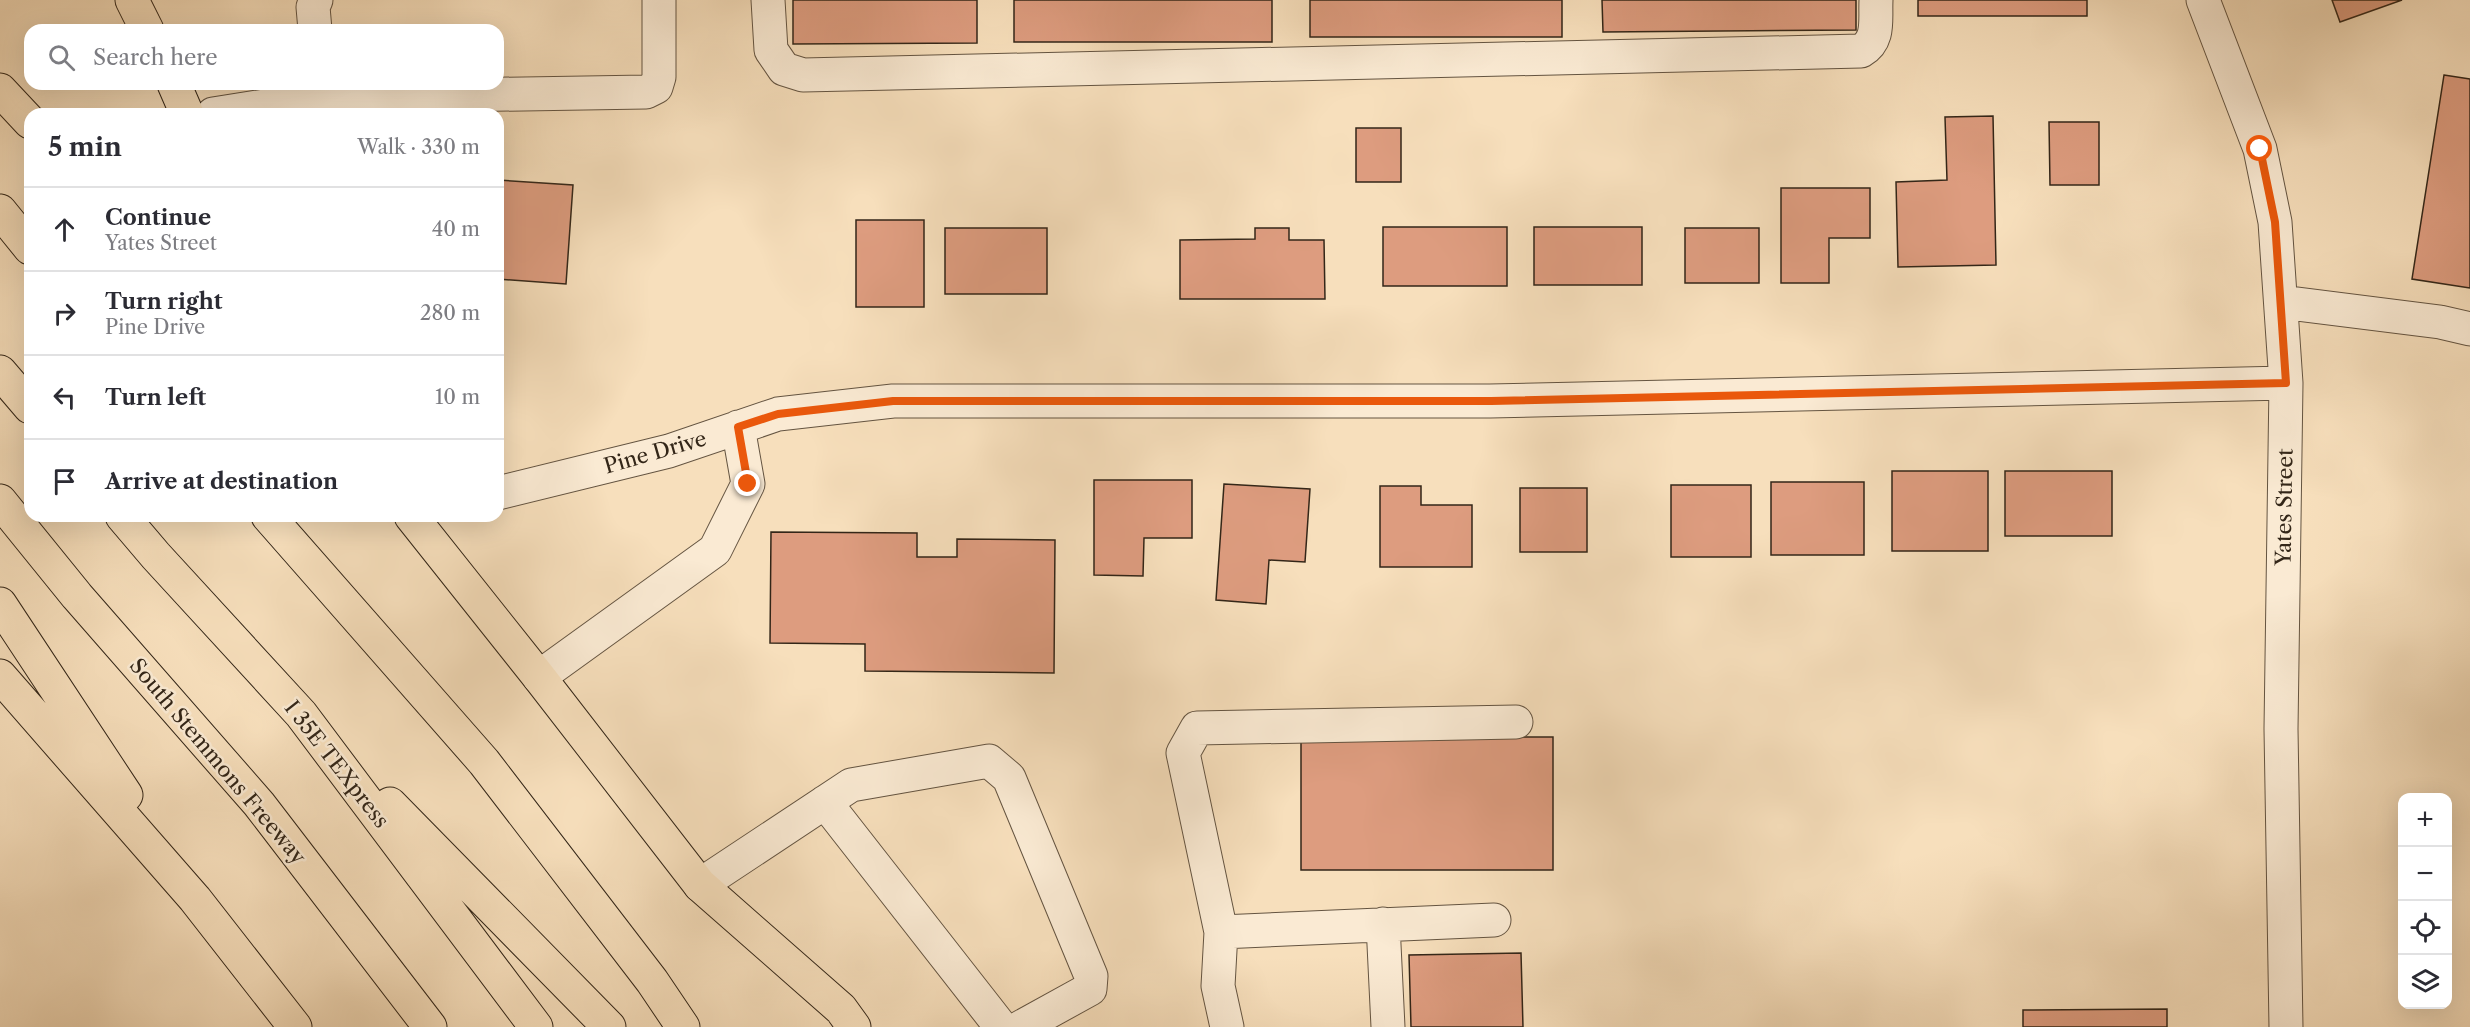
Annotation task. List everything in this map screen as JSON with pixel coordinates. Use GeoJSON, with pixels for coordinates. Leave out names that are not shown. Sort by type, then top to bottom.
{"type":"FeatureCollection","features":[{"type":"Feature","properties":{"kind":"main road"},"geometry":{"type":"LineString","coordinates":[[132,0],[144,24]]}},
{"type":"Feature","properties":{"kind":"main road"},"geometry":{"type":"LineString","coordinates":[[0,90],[24,116]]}},
{"type":"Feature","properties":{"kind":"main road"},"geometry":{"type":"LineString","coordinates":[[177,90],[184,108]]}},
{"type":"Feature","properties":{"kind":"main road"},"geometry":{"type":"LineString","coordinates":[[0,211],[24,241]]}},
{"type":"Feature","properties":{"kind":"main road"},"geometry":{"type":"LineString","coordinates":[[0,372],[24,400]]}},
{"type":"Feature","properties":{"kind":"main road","name":"South Stemmons Freeway"},"geometry":{"type":"LineString","coordinates":[[0,501],[77,596],[259,804],[430,1027]]}},
{"type":"Feature","properties":{"kind":"main road","name":"I 35E TEXpress"},"geometry":{"type":"LineString","coordinates":[[127,522],[301,714],[536,1027]]}},
{"type":"Feature","properties":{"kind":"main road"},"geometry":{"type":"LineString","coordinates":[[273,522],[484,762],[652,981],[683,1027]]}},
{"type":"Feature","properties":{"kind":"main road"},"geometry":{"type":"LineString","coordinates":[[416,522],[700,885],[841,1009],[854,1027]]}},
{"type":"Feature","properties":{"kind":"main road"},"geometry":{"type":"LineString","coordinates":[[0,604],[195,899]]}},
{"type":"Feature","properties":{"kind":"main road"},"geometry":{"type":"LineString","coordinates":[[0,676],[195,899],[295,1027]]}},
{"type":"Feature","properties":{"kind":"main road"},"geometry":{"type":"LineString","coordinates":[[301,714],[609,1027]]}},
{"type":"Feature","properties":{"kind":"street"},"geometry":{"type":"LineString","coordinates":[[314,24],[313,7],[315,0]]}},
{"type":"Feature","properties":{"kind":"street"},"geometry":{"type":"LineString","coordinates":[[255,108],[324,98],[646,92],[656,87],[659,77],[659,0]]}},
{"type":"Feature","properties":{"kind":"street"},"geometry":{"type":"LineString","coordinates":[[768,0],[771,50],[784,69],[803,75],[1861,51],[1870,46],[1875,37],[1875,0]]}},
{"type":"Feature","properties":{"kind":"street","name":"Yates Street"},"geometry":{"type":"LineString","coordinates":[[2203,0],[2260,149],[2275,222],[2286,383],[2281,729],[2286,1027]]}},
{"type":"Feature","properties":{"kind":"street"},"geometry":{"type":"LineString","coordinates":[[2281,302],[2440,322],[2470,329]]}},
{"type":"Feature","properties":{"kind":"street","name":"Pine Drive"},"geometry":{"type":"LineString","coordinates":[[504,492],[669,451],[778,414],[893,401],[1491,401],[2286,383]]}},
{"type":"Feature","properties":{"kind":"street"},"geometry":{"type":"LineString","coordinates":[[539,677],[715,550],[748,484],[738,427]]}},
{"type":"Feature","properties":{"kind":"street"},"geometry":{"type":"LineString","coordinates":[[1227,1027],[1218,986],[1221,932],[1183,753],[1197,728],[1516,722]]}},
{"type":"Feature","properties":{"kind":"street"},"geometry":{"type":"LineString","coordinates":[[700,885],[851,785],[989,761],[1009,778],[1091,976],[1090,989],[1021,1027]]}},
{"type":"Feature","properties":{"kind":"street"},"geometry":{"type":"LineString","coordinates":[[825,802],[1001,1027]]}},
{"type":"Feature","properties":{"kind":"street"},"geometry":{"type":"LineString","coordinates":[[1221,932],[1494,920]]}},
{"type":"Feature","properties":{"kind":"street"},"geometry":{"type":"LineString","coordinates":[[1383,924],[1388,1027]]}},
{"type":"Feature","properties":{"kind":"building"},"geometry":{"type":"Polygon","coordinates":[[[793,0],[977,0],[977,43],[793,44],[793,0]]]}},
{"type":"Feature","properties":{"kind":"building"},"geometry":{"type":"Polygon","coordinates":[[[1014,0],[1272,0],[1272,42],[1014,42],[1014,0]]]}},
{"type":"Feature","properties":{"kind":"building"},"geometry":{"type":"Polygon","coordinates":[[[1310,0],[1562,0],[1562,37],[1310,37],[1310,0]]]}},
{"type":"Feature","properties":{"kind":"building"},"geometry":{"type":"Polygon","coordinates":[[[1602,0],[1856,0],[1856,30],[1603,32],[1602,0]]]}},
{"type":"Feature","properties":{"kind":"building"},"geometry":{"type":"Polygon","coordinates":[[[1918,0],[2087,0],[2087,16],[1918,16],[1918,0]]]}},
{"type":"Feature","properties":{"kind":"building"},"geometry":{"type":"Polygon","coordinates":[[[2332,0],[2402,0],[2340,22],[2332,0]]]}},
{"type":"Feature","properties":{"kind":"building"},"geometry":{"type":"Polygon","coordinates":[[[2444,75],[2470,79],[2470,288],[2412,279],[2444,75]]]}},
{"type":"Feature","properties":{"kind":"building"},"geometry":{"type":"Polygon","coordinates":[[[1993,116],[1996,265],[1898,267],[1896,182],[1947,180],[1945,117],[1993,116]]]}},
{"type":"Feature","properties":{"kind":"building"},"geometry":{"type":"Polygon","coordinates":[[[2049,122],[2099,122],[2099,185],[2050,185],[2049,122]]]}},
{"type":"Feature","properties":{"kind":"building"},"geometry":{"type":"Polygon","coordinates":[[[1356,128],[1401,128],[1401,182],[1356,182],[1356,128]]]}},
{"type":"Feature","properties":{"kind":"building"},"geometry":{"type":"Polygon","coordinates":[[[504,180],[573,185],[566,284],[504,279],[504,180]]]}},
{"type":"Feature","properties":{"kind":"building"},"geometry":{"type":"Polygon","coordinates":[[[1781,188],[1870,188],[1870,238],[1829,238],[1829,283],[1781,283],[1781,188]]]}},
{"type":"Feature","properties":{"kind":"building"},"geometry":{"type":"Polygon","coordinates":[[[856,220],[924,220],[924,307],[856,307],[856,220]]]}},
{"type":"Feature","properties":{"kind":"building"},"geometry":{"type":"Polygon","coordinates":[[[1383,227],[1507,227],[1507,286],[1383,286],[1383,227]]]}},
{"type":"Feature","properties":{"kind":"building"},"geometry":{"type":"Polygon","coordinates":[[[1534,227],[1642,227],[1642,285],[1534,285],[1534,227]]]}},
{"type":"Feature","properties":{"kind":"building"},"geometry":{"type":"Polygon","coordinates":[[[945,228],[1047,228],[1047,294],[945,294],[945,228]]]}},
{"type":"Feature","properties":{"kind":"building"},"geometry":{"type":"Polygon","coordinates":[[[1255,228],[1289,228],[1289,240],[1324,240],[1325,299],[1180,299],[1180,240],[1255,239],[1255,228]]]}},
{"type":"Feature","properties":{"kind":"building"},"geometry":{"type":"Polygon","coordinates":[[[1685,228],[1759,228],[1759,283],[1685,283],[1685,228]]]}},
{"type":"Feature","properties":{"kind":"building"},"geometry":{"type":"Polygon","coordinates":[[[1892,471],[1988,471],[1988,551],[1892,551],[1892,471]]]}},
{"type":"Feature","properties":{"kind":"building"},"geometry":{"type":"Polygon","coordinates":[[[2005,471],[2112,471],[2112,536],[2005,536],[2005,471]]]}},
{"type":"Feature","properties":{"kind":"building"},"geometry":{"type":"Polygon","coordinates":[[[1094,480],[1192,480],[1192,538],[1144,538],[1143,576],[1094,575],[1094,480]]]}},
{"type":"Feature","properties":{"kind":"building"},"geometry":{"type":"Polygon","coordinates":[[[1771,482],[1864,482],[1864,555],[1771,555],[1771,482]]]}},
{"type":"Feature","properties":{"kind":"building"},"geometry":{"type":"Polygon","coordinates":[[[1224,484],[1310,489],[1305,562],[1269,560],[1266,604],[1216,600],[1224,484]]]}},
{"type":"Feature","properties":{"kind":"building"},"geometry":{"type":"Polygon","coordinates":[[[1671,485],[1751,485],[1751,557],[1671,557],[1671,485]]]}},
{"type":"Feature","properties":{"kind":"building"},"geometry":{"type":"Polygon","coordinates":[[[1380,486],[1421,486],[1421,505],[1472,505],[1472,567],[1380,567],[1380,486]]]}},
{"type":"Feature","properties":{"kind":"building"},"geometry":{"type":"Polygon","coordinates":[[[1520,488],[1587,488],[1587,552],[1520,552],[1520,488]]]}},
{"type":"Feature","properties":{"kind":"building"},"geometry":{"type":"Polygon","coordinates":[[[771,532],[917,533],[917,557],[957,557],[957,539],[1055,540],[1054,673],[865,671],[865,644],[770,643],[771,532]]]}},
{"type":"Feature","properties":{"kind":"building"},"geometry":{"type":"Polygon","coordinates":[[[1301,737],[1553,737],[1553,870],[1301,870],[1301,737]]]}},
{"type":"Feature","properties":{"kind":"building"},"geometry":{"type":"Polygon","coordinates":[[[1521,953],[1523,1027],[1411,1027],[1409,955],[1521,953]]]}},
{"type":"Feature","properties":{"kind":"building"},"geometry":{"type":"Polygon","coordinates":[[[2167,1009],[2167,1027],[2023,1027],[2023,1010],[2167,1009]]]}},
{"type":"Feature","properties":{"kind":"route"},"geometry":{"type":"LineString","coordinates":[[748,484],[738,427],[778,414],[893,401],[1491,401],[2286,383],[2275,222],[2260,149]]}}]}
